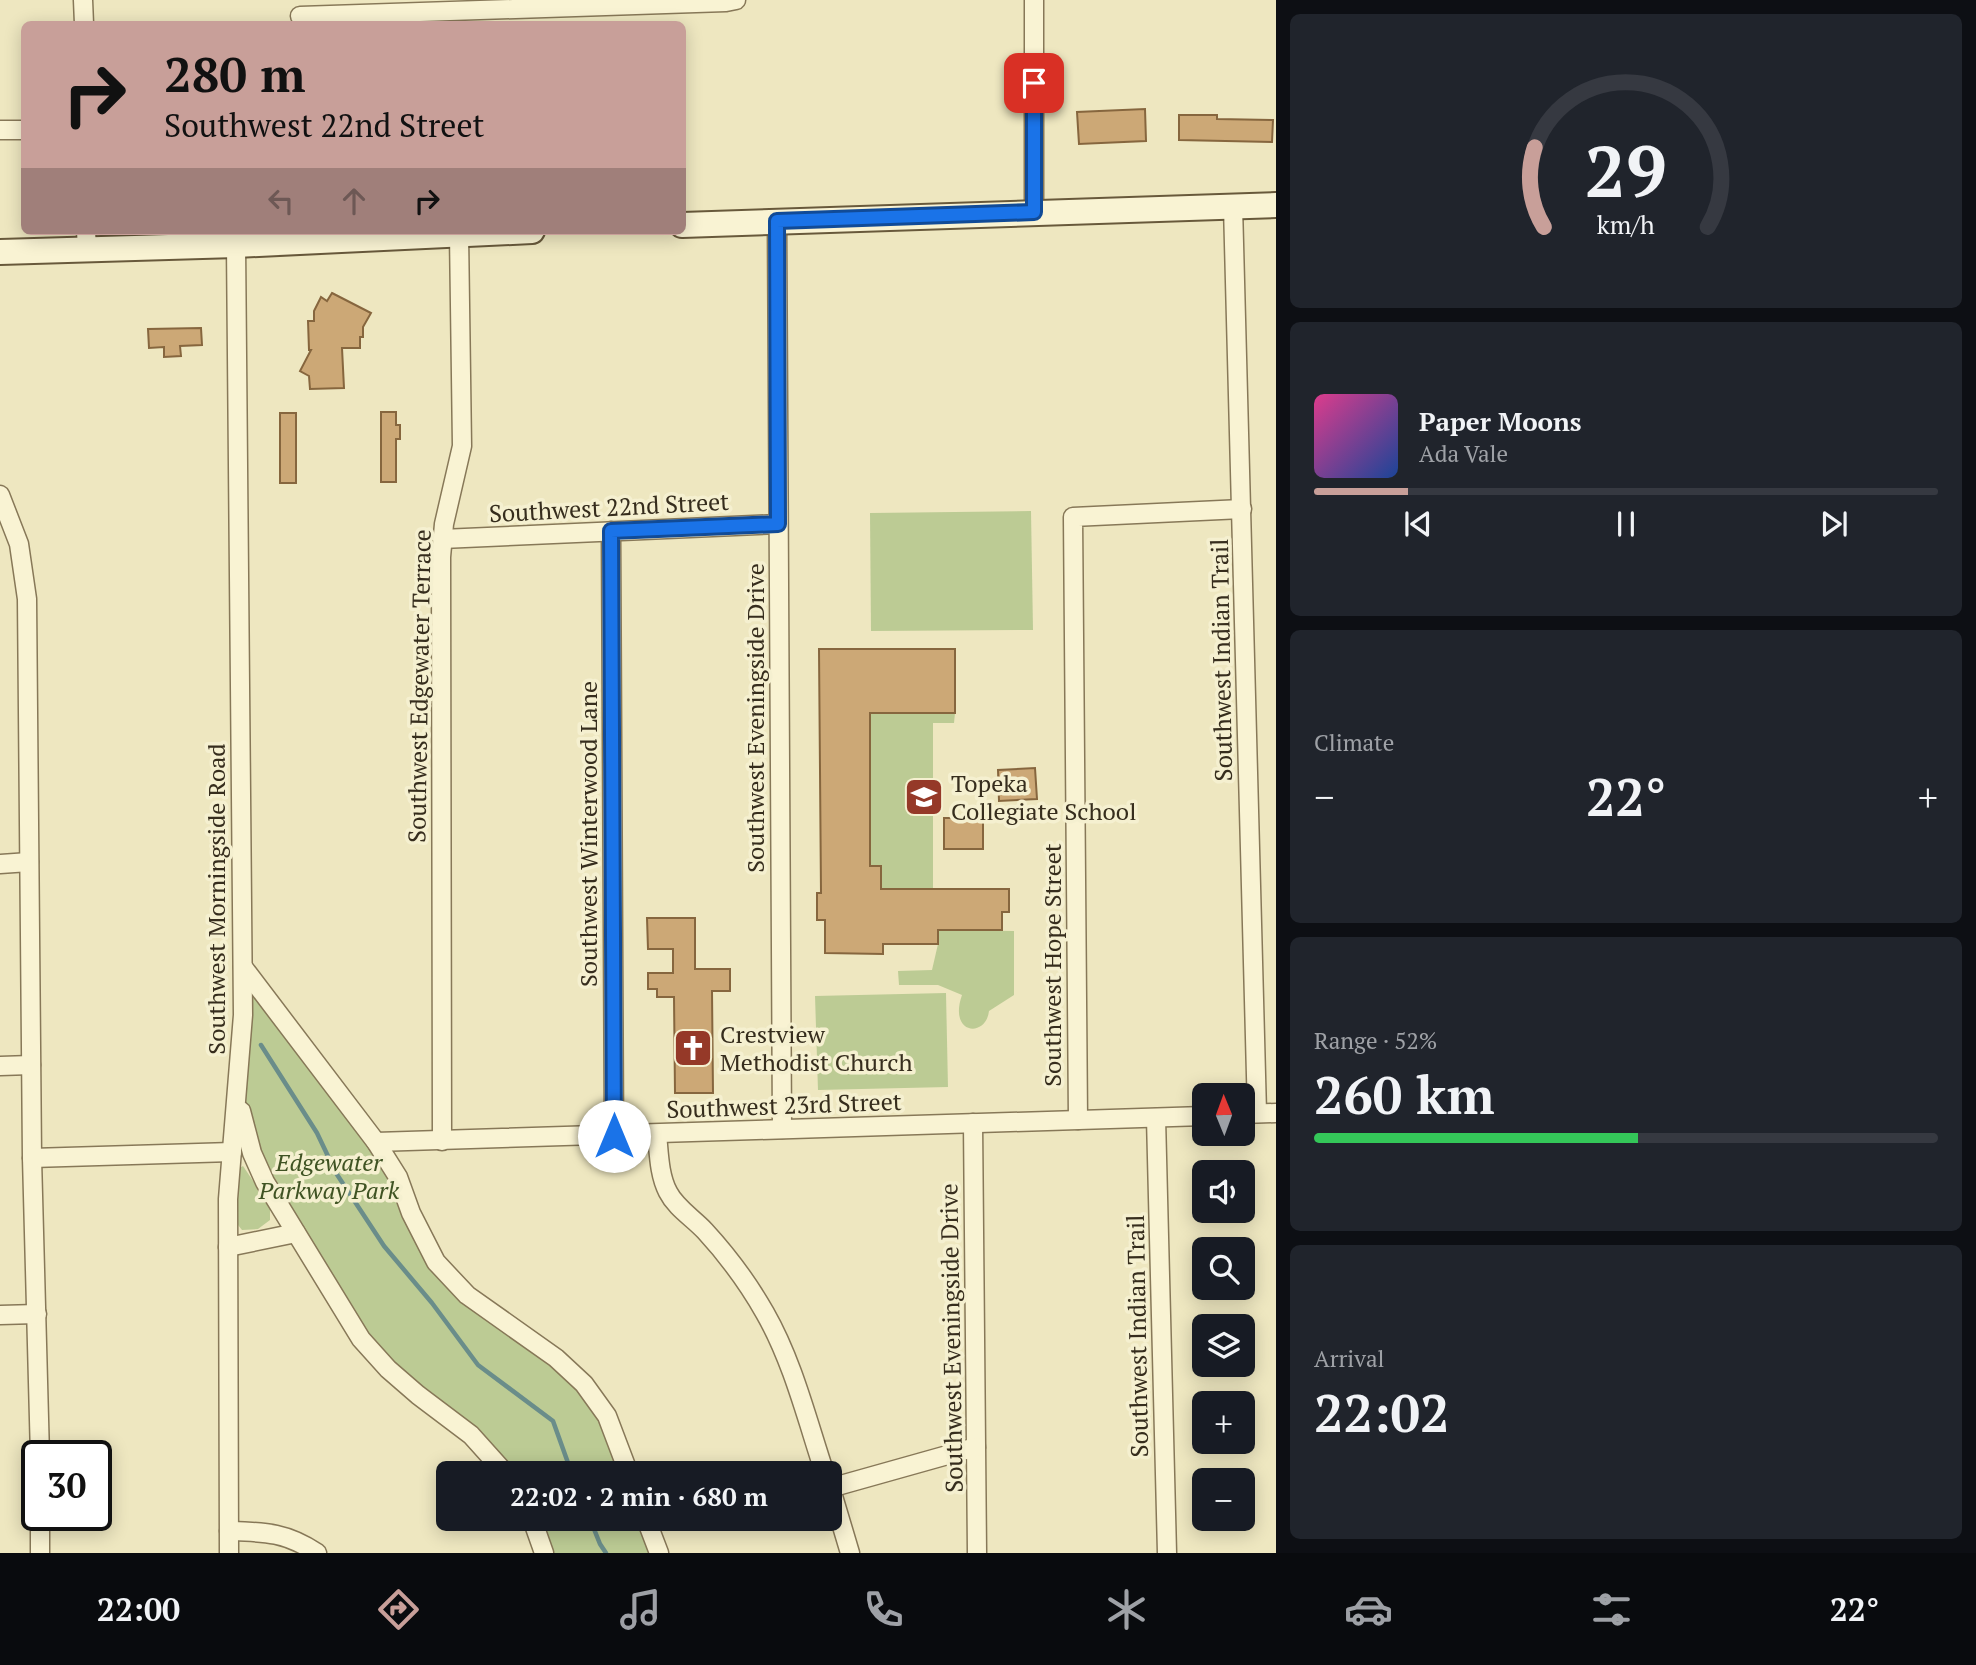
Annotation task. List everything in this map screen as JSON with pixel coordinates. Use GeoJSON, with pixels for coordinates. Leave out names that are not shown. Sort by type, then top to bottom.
{"type":"FeatureCollection","features":[{"type":"Feature","properties":{"kind":"main road"},"geometry":{"type":"LineString","coordinates":[[686,225],[1276,205]]}},
{"type":"Feature","properties":{"kind":"main road"},"geometry":{"type":"LineString","coordinates":[[0,252],[86,240],[236,245],[297,236],[378,235]]}},
{"type":"Feature","properties":{"kind":"street"},"geometry":{"type":"LineString","coordinates":[[83,0],[84,21]]}},
{"type":"Feature","properties":{"kind":"street"},"geometry":{"type":"LineString","coordinates":[[300,13],[736,0]]}},
{"type":"Feature","properties":{"kind":"street"},"geometry":{"type":"LineString","coordinates":[[1034,0],[1034,212]]}},
{"type":"Feature","properties":{"kind":"street"},"geometry":{"type":"LineString","coordinates":[[0,130],[21,130]]}},
{"type":"Feature","properties":{"kind":"street","name":"Southwest Indian Trail"},"geometry":{"type":"LineString","coordinates":[[1233,205],[1242,509],[1250,1083]]}},
{"type":"Feature","properties":{"kind":"street","name":"Southwest Eveningside Drive"},"geometry":{"type":"LineString","coordinates":[[777,221],[782,1129]]}},
{"type":"Feature","properties":{"kind":"street","name":"Southwest Edgewater Terrace"},"geometry":{"type":"LineString","coordinates":[[442,1140],[442,539],[461,446],[459,235]]}},
{"type":"Feature","properties":{"kind":"street","name":"Southwest Morningside Road"},"geometry":{"type":"LineString","coordinates":[[229,1553],[228,1247],[232,1152],[243,1015],[236,245]]}},
{"type":"Feature","properties":{"kind":"street"},"geometry":{"type":"LineString","coordinates":[[0,495],[19,544],[27,599],[32,1158],[40,1440]]}},
{"type":"Feature","properties":{"kind":"street","name":"Southwest Hope Street"},"geometry":{"type":"LineString","coordinates":[[1078,1120],[1073,517],[1242,509]]}},
{"type":"Feature","properties":{"kind":"street","name":"Southwest 22nd Street"},"geometry":{"type":"LineString","coordinates":[[442,539],[778,524]]}},
{"type":"Feature","properties":{"kind":"street","name":"Southwest Winterwood Lane"},"geometry":{"type":"LineString","coordinates":[[611,531],[614,1136]]}},
{"type":"Feature","properties":{"kind":"street"},"geometry":{"type":"LineString","coordinates":[[0,864],[29,862]]}},
{"type":"Feature","properties":{"kind":"street"},"geometry":{"type":"LineString","coordinates":[[243,967],[376,1142],[398,1177],[411,1213],[436,1262],[467,1295],[556,1358],[584,1384],[607,1416],[624,1461]]}},
{"type":"Feature","properties":{"kind":"street"},"geometry":{"type":"LineString","coordinates":[[0,1066],[32,1065]]}},
{"type":"Feature","properties":{"kind":"street"},"geometry":{"type":"LineString","coordinates":[[237,1102],[241,1106],[258,1168],[361,1339],[388,1369],[471,1435],[494,1461]]}},
{"type":"Feature","properties":{"kind":"street"},"geometry":{"type":"LineString","coordinates":[[1255,1114],[1276,1113]]}},
{"type":"Feature","properties":{"kind":"street","name":"Southwest 23rd Street"},"geometry":{"type":"LineString","coordinates":[[376,1142],[1192,1116]]}},
{"type":"Feature","properties":{"kind":"street","name":"Southwest Indian Trail"},"geometry":{"type":"LineString","coordinates":[[1156,1118],[1167,1553]]}},
{"type":"Feature","properties":{"kind":"street","name":"Southwest Eveningside Drive"},"geometry":{"type":"LineString","coordinates":[[973,1123],[977,1553]]}},
{"type":"Feature","properties":{"kind":"street"},"geometry":{"type":"LineString","coordinates":[[657,1134],[662,1176],[667,1191],[736,1268],[773,1328],[794,1380],[821,1461]]}},
{"type":"Feature","properties":{"kind":"street"},"geometry":{"type":"LineString","coordinates":[[32,1158],[232,1152]]}},
{"type":"Feature","properties":{"kind":"street"},"geometry":{"type":"LineString","coordinates":[[228,1247],[296,1233]]}},
{"type":"Feature","properties":{"kind":"street"},"geometry":{"type":"LineString","coordinates":[[0,1315],[37,1314]]}},
{"type":"Feature","properties":{"kind":"street"},"geometry":{"type":"LineString","coordinates":[[842,1484],[976,1447]]}},
{"type":"Feature","properties":{"kind":"street"},"geometry":{"type":"LineString","coordinates":[[842,1527],[850,1553]]}},
{"type":"Feature","properties":{"kind":"street"},"geometry":{"type":"LineString","coordinates":[[40,1531],[40,1553]]}},
{"type":"Feature","properties":{"kind":"street"},"geometry":{"type":"LineString","coordinates":[[229,1531],[271,1532],[297,1541],[317,1553]]}},
{"type":"Feature","properties":{"kind":"street"},"geometry":{"type":"LineString","coordinates":[[536,1531],[544,1553]]}},
{"type":"Feature","properties":{"kind":"street"},"geometry":{"type":"LineString","coordinates":[[651,1531],[659,1553]]}},
{"type":"Feature","properties":{"kind":"green space"},"geometry":{"type":"Polygon","coordinates":[[[1031,511],[1033,630],[871,631],[870,513],[1031,511]]]}},
{"type":"Feature","properties":{"kind":"green space"},"geometry":{"type":"Polygon","coordinates":[[[858,713],[955,713],[954,723],[933,723],[933,889],[881,889],[870,866],[870,734],[858,713]]]}},
{"type":"Feature","properties":{"kind":"green space"},"geometry":{"type":"Polygon","coordinates":[[[938,930],[1014,931],[1014,995],[989,1011],[982,1026],[969,1028],[964,1025],[959,1008],[962,995],[938,985],[899,985],[898,971],[932,970],[938,930]]]}},
{"type":"Feature","properties":{"kind":"green space","name":"Edgewater Parkway Park"},"geometry":{"type":"Polygon","coordinates":[[[243,967],[376,1142],[436,1262],[584,1384],[623,1461],[492,1461],[388,1369],[252,1153],[239,1076],[243,967]]]}},
{"type":"Feature","properties":{"kind":"green space"},"geometry":{"type":"Polygon","coordinates":[[[946,993],[948,1087],[818,1090],[815,996],[946,993]]]}},
{"type":"Feature","properties":{"kind":"green space"},"geometry":{"type":"Polygon","coordinates":[[[243,1166],[270,1206],[270,1220],[258,1229],[242,1230],[234,1220],[238,1169],[243,1166]]]}},
{"type":"Feature","properties":{"kind":"green space"},"geometry":{"type":"Polygon","coordinates":[[[536,1531],[651,1531],[659,1553],[544,1553],[536,1531]]]}},
{"type":"Feature","properties":{"kind":"building"},"geometry":{"type":"Polygon","coordinates":[[[1145,109],[1146,141],[1079,144],[1077,112],[1145,109]]]}},
{"type":"Feature","properties":{"kind":"building"},"geometry":{"type":"Polygon","coordinates":[[[1179,115],[1273,120],[1272,142],[1179,140],[1179,115]]]}},
{"type":"Feature","properties":{"kind":"building"},"geometry":{"type":"Polygon","coordinates":[[[332,293],[371,313],[363,327],[360,348],[342,348],[344,388],[310,389],[309,376],[300,371],[311,350],[308,321],[314,321],[314,311],[321,297],[327,301],[332,293]]]}},
{"type":"Feature","properties":{"kind":"building"},"geometry":{"type":"Polygon","coordinates":[[[201,328],[202,345],[180,346],[181,356],[164,357],[164,347],[149,348],[148,329],[201,328]]]}},
{"type":"Feature","properties":{"kind":"building"},"geometry":{"type":"Polygon","coordinates":[[[381,412],[396,412],[396,425],[400,425],[400,439],[396,439],[396,482],[381,482],[381,412]]]}},
{"type":"Feature","properties":{"kind":"building"},"geometry":{"type":"Polygon","coordinates":[[[280,413],[296,413],[296,483],[280,483],[280,413]]]}},
{"type":"Feature","properties":{"kind":"building","name":"Topeka Collegiate School"},"geometry":{"type":"Polygon","coordinates":[[[819,649],[955,649],[955,713],[870,713],[870,866],[881,866],[881,889],[1009,889],[1009,912],[1002,912],[1002,930],[938,930],[938,944],[883,944],[883,954],[825,953],[825,920],[817,920],[817,893],[821,893],[819,649]]]}},
{"type":"Feature","properties":{"kind":"building"},"geometry":{"type":"Polygon","coordinates":[[[1035,768],[1037,799],[999,801],[998,770],[1035,768]]]}},
{"type":"Feature","properties":{"kind":"building"},"geometry":{"type":"Polygon","coordinates":[[[944,818],[983,818],[983,849],[944,849],[944,818]]]}},
{"type":"Feature","properties":{"kind":"building"},"geometry":{"type":"Polygon","coordinates":[[[647,918],[695,918],[695,969],[730,969],[730,991],[712,991],[713,1093],[675,1093],[674,997],[657,997],[657,989],[648,989],[648,973],[673,973],[673,949],[648,949],[647,918]]]}},
{"type":"Feature","properties":{"kind":"waterway"},"geometry":{"type":"LineString","coordinates":[[261,1045],[317,1133],[336,1173],[384,1246],[432,1303],[478,1365],[553,1421],[567,1461]]}},
{"type":"Feature","properties":{"kind":"waterway"},"geometry":{"type":"LineString","coordinates":[[595,1531],[606,1553]]}},
{"type":"Feature","properties":{"kind":"place","name":"Topeka Collegiate School"},"geometry":{"type":"Point","coordinates":[924,797]}},
{"type":"Feature","properties":{"kind":"place","name":"Crestview Methodist Church"},"geometry":{"type":"Point","coordinates":[693,1048]}},
{"type":"Feature","properties":{"kind":"route"},"geometry":{"type":"LineString","coordinates":[[614,1136],[611,531],[778,524],[777,221],[1034,212],[1034,83]]}}]}
